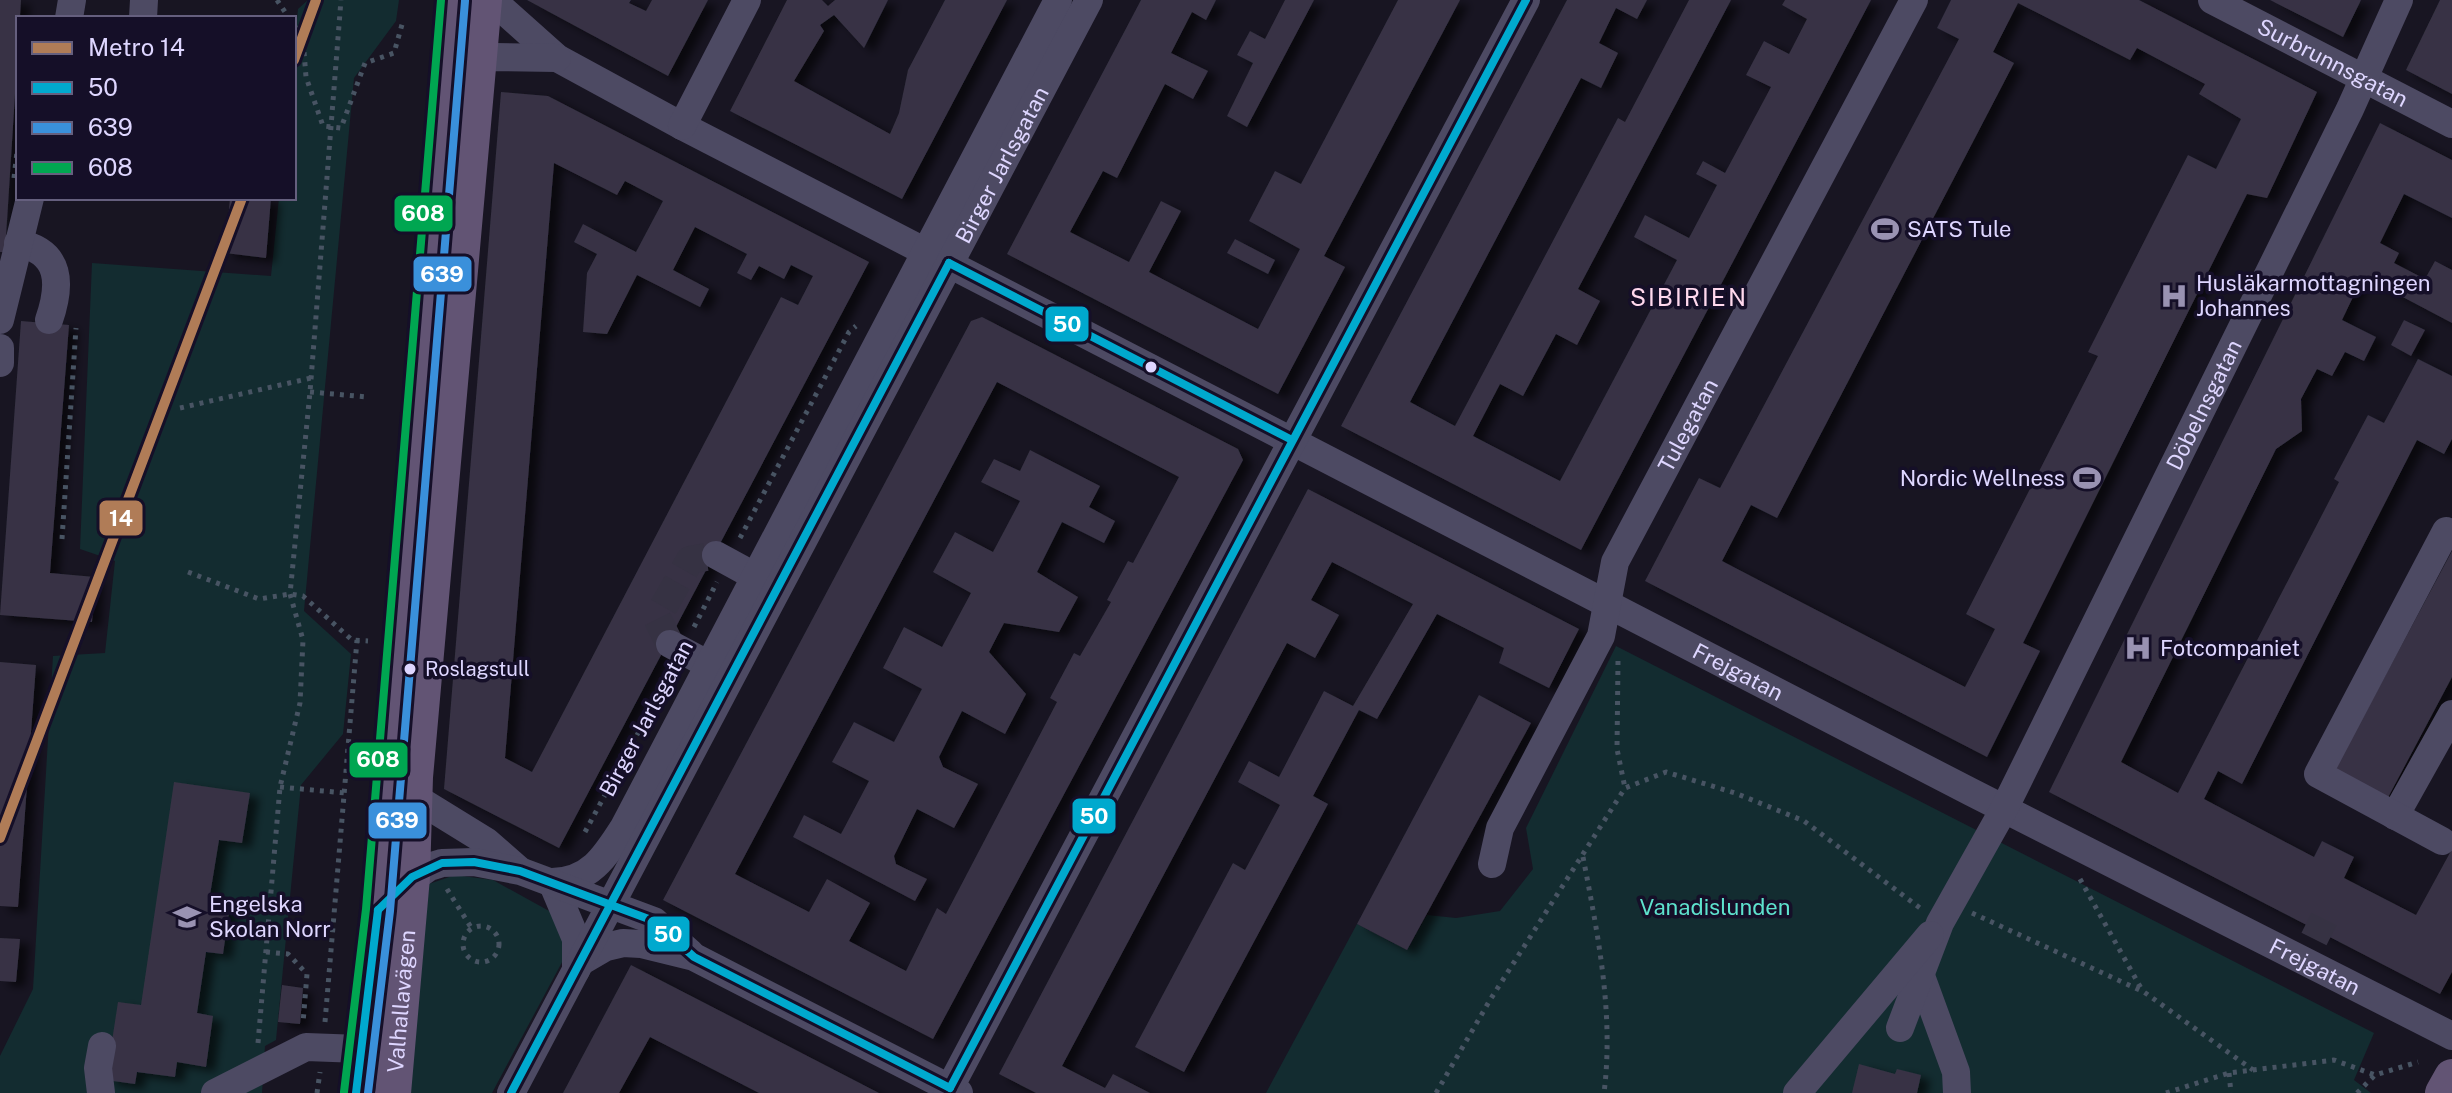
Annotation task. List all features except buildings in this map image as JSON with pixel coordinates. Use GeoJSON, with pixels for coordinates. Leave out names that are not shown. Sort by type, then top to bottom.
{"type":"FeatureCollection","features":[{"type":"Feature","properties":{"kind":"main road","name":"Valhallavägen"},"geometry":{"type":"LineString","coordinates":[[356,1093],[378,910],[453,0]]}},
{"type":"Feature","properties":{"kind":"main road","name":"Valhallavägen"},"geometry":{"type":"LineString","coordinates":[[393,1093],[429,878],[414,797],[484,0]]}},
{"type":"Feature","properties":{"kind":"main road"},"geometry":{"type":"LineString","coordinates":[[2443,1093],[2452,1077]]}},
{"type":"Feature","properties":{"kind":"street","name":"Frejgatan"},"geometry":{"type":"LineString","coordinates":[[492,0],[557,58],[682,126],[2004,809],[2308,950],[2452,1036]]}},
{"type":"Feature","properties":{"kind":"street"},"geometry":{"type":"LineString","coordinates":[[682,126],[747,0]]}},
{"type":"Feature","properties":{"kind":"street","name":"Birger Jarlsgatan"},"geometry":{"type":"LineString","coordinates":[[938,257],[1058,0]]}},
{"type":"Feature","properties":{"kind":"street","name":"Birger Jarlsgatan"},"geometry":{"type":"LineString","coordinates":[[511,1093],[612,905],[720,670],[765,582],[938,257],[1089,0]]}},
{"type":"Feature","properties":{"kind":"street"},"geometry":{"type":"LineString","coordinates":[[552,882],[576,939],[579,966],[606,947],[623,943],[641,944],[694,957],[952,1091],[1526,0]]}},
{"type":"Feature","properties":{"kind":"street","name":"Tulegatan"},"geometry":{"type":"LineString","coordinates":[[1492,864],[1500,828],[1601,636],[1615,562],[1914,0]]}},
{"type":"Feature","properties":{"kind":"street","name":"Surbrunnsgatan"},"geometry":{"type":"LineString","coordinates":[[2212,0],[2452,124]]}},
{"type":"Feature","properties":{"kind":"street","name":"Döbelnsgatan"},"geometry":{"type":"LineString","coordinates":[[1946,913],[2004,809],[2364,78],[2399,0]]}},
{"type":"Feature","properties":{"kind":"street","name":"Frejgatan"},"geometry":{"type":"LineString","coordinates":[[479,61],[494,57],[557,58]]}},
{"type":"Feature","properties":{"kind":"street"},"geometry":{"type":"LineString","coordinates":[[0,320],[29,200]]}},
{"type":"Feature","properties":{"kind":"street"},"geometry":{"type":"LineString","coordinates":[[18,243],[36,247],[52,264],[63,321]]}},
{"type":"Feature","properties":{"kind":"street"},"geometry":{"type":"LineString","coordinates":[[0,348],[0,363]]}},
{"type":"Feature","properties":{"kind":"street"},"geometry":{"type":"LineString","coordinates":[[2442,841],[2318,774],[2446,531]]}},
{"type":"Feature","properties":{"kind":"street"},"geometry":{"type":"LineString","coordinates":[[722,558],[765,582]]}},
{"type":"Feature","properties":{"kind":"street"},"geometry":{"type":"LineString","coordinates":[[676,648],[720,670]]}},
{"type":"Feature","properties":{"kind":"street","name":"Birger Jarlsgatan"},"geometry":{"type":"LineString","coordinates":[[552,882],[580,879],[607,855],[720,670]]}},
{"type":"Feature","properties":{"kind":"street"},"geometry":{"type":"LineString","coordinates":[[2395,816],[2452,714]]}},
{"type":"Feature","properties":{"kind":"street"},"geometry":{"type":"LineString","coordinates":[[414,797],[487,842],[520,871]]}},
{"type":"Feature","properties":{"kind":"street"},"geometry":{"type":"LineString","coordinates":[[378,910],[429,878],[429,867],[455,861],[520,871],[654,921],[694,957]]}},
{"type":"Feature","properties":{"kind":"street"},"geometry":{"type":"LineString","coordinates":[[1900,1028],[1946,913]]}},
{"type":"Feature","properties":{"kind":"street"},"geometry":{"type":"LineString","coordinates":[[1797,1093],[1946,913]]}},
{"type":"Feature","properties":{"kind":"street"},"geometry":{"type":"LineString","coordinates":[[1921,976],[1956,1072],[1957,1093]]}},
{"type":"Feature","properties":{"kind":"street"},"geometry":{"type":"LineString","coordinates":[[101,1093],[98,1068],[102,1046]]}},
{"type":"Feature","properties":{"kind":"street"},"geometry":{"type":"LineString","coordinates":[[215,1093],[306,1047],[360,1049]]}},
{"type":"Feature","properties":{"kind":"path"},"geometry":{"type":"LineString","coordinates":[[256,1070],[280,787],[300,703],[303,640],[290,594],[310,392],[341,0]]}},
{"type":"Feature","properties":{"kind":"path"},"geometry":{"type":"LineString","coordinates":[[296,28],[303,39],[306,77],[323,126],[341,128],[365,63],[394,53],[403,21]]}},
{"type":"Feature","properties":{"kind":"path","name":"Birger Jarlsgatan"},"geometry":{"type":"LineString","coordinates":[[578,847],[722,558],[849,332],[867,317]]}},
{"type":"Feature","properties":{"kind":"path"},"geometry":{"type":"LineString","coordinates":[[62,539],[63,321]]}},
{"type":"Feature","properties":{"kind":"path"},"geometry":{"type":"LineString","coordinates":[[180,408],[311,378]]}},
{"type":"Feature","properties":{"kind":"path"},"geometry":{"type":"LineString","coordinates":[[310,392],[368,397]]}},
{"type":"Feature","properties":{"kind":"path"},"geometry":{"type":"LineString","coordinates":[[188,572],[259,599],[290,594],[303,596],[352,640],[368,641]]}},
{"type":"Feature","properties":{"kind":"path"},"geometry":{"type":"LineString","coordinates":[[317,1093],[357,640]]}},
{"type":"Feature","properties":{"kind":"path"},"geometry":{"type":"LineString","coordinates":[[1618,652],[1617,749],[1625,788]]}},
{"type":"Feature","properties":{"kind":"path"},"geometry":{"type":"LineString","coordinates":[[1436,1093],[1490,1000],[1625,788],[1666,772],[1735,793],[1804,821],[1946,913],[2042,943],[2144,992],[2253,1070]]}},
{"type":"Feature","properties":{"kind":"path"},"geometry":{"type":"LineString","coordinates":[[280,787],[345,793]]}},
{"type":"Feature","properties":{"kind":"path"},"geometry":{"type":"LineString","coordinates":[[332,791],[332,799]]}},
{"type":"Feature","properties":{"kind":"path"},"geometry":{"type":"LineString","coordinates":[[1583,856],[1602,953],[1608,1064],[1604,1093]]}},
{"type":"Feature","properties":{"kind":"path"},"geometry":{"type":"LineString","coordinates":[[429,878],[450,894],[472,929]]}},
{"type":"Feature","properties":{"kind":"path"},"geometry":{"type":"LineString","coordinates":[[2080,879],[2144,992]]}},
{"type":"Feature","properties":{"kind":"path"},"geometry":{"type":"LineString","coordinates":[[487,928],[498,938],[497,954],[491,959],[476,961],[464,951],[466,935],[472,929],[487,928]]}},
{"type":"Feature","properties":{"kind":"path"},"geometry":{"type":"LineString","coordinates":[[266,952],[288,954],[307,974],[302,1028],[298,1033]]}},
{"type":"Feature","properties":{"kind":"path"},"geometry":{"type":"LineString","coordinates":[[2166,1093],[2229,1073],[2334,1060],[2375,1075]]}},
{"type":"Feature","properties":{"kind":"path"},"geometry":{"type":"LineString","coordinates":[[2357,1093],[2375,1075],[2418,1062]]}},
{"type":"Feature","properties":{"kind":"path"},"geometry":{"type":"LineString","coordinates":[[2229,1073],[2231,1093]]}},
{"type":"Feature","properties":{"kind":"green space"},"geometry":{"type":"Polygon","coordinates":[[[308,0],[399,0],[396,21],[354,78],[304,611],[351,654],[343,734],[301,785],[276,1040],[265,1046],[262,1093],[0,1093],[0,1056],[33,989],[53,656],[105,653],[115,561],[80,549],[92,263],[271,276],[279,200],[296,200],[298,9],[308,0]]]}},
{"type":"Feature","properties":{"kind":"green space","name":"Vanadislunden"},"geometry":{"type":"Polygon","coordinates":[[[1616,646],[2374,1033],[2354,1080],[2371,1093],[1266,1093],[1357,924],[1407,950],[1427,915],[1456,918],[1500,911],[1533,869],[1526,828],[1616,646]]]}},
{"type":"Feature","properties":{"kind":"green space"},"geometry":{"type":"Polygon","coordinates":[[[455,875],[493,880],[551,912],[568,951],[492,1093],[410,1093],[429,884],[455,875]]]}},
{"type":"Feature","properties":{"kind":"tunnel"},"geometry":{"type":"LineString","coordinates":[[670,644],[657,618],[690,560],[716,555]]}},
{"type":"Feature","properties":{"kind":"tunnel"},"geometry":{"type":"LineString","coordinates":[[2314,939],[2324,919]]}},
{"type":"Feature","properties":{"kind":"metro line","name":"14"},"geometry":{"type":"LineString","coordinates":[[296,55],[316,0]]}},
{"type":"Feature","properties":{"kind":"metro line","name":"14"},"geometry":{"type":"LineString","coordinates":[[0,838],[241,200]]}},
{"type":"Feature","properties":{"kind":"transit line","name":"608"},"geometry":{"type":"LineString","coordinates":[[344,1092],[366,909],[441,0]]}},
{"type":"Feature","properties":{"kind":"transit line","name":"50"},"geometry":{"type":"LineString","coordinates":[[950,1088],[1526,0]]}},
{"type":"Feature","properties":{"kind":"transit line","name":"639"},"geometry":{"type":"LineString","coordinates":[[368,1093],[390,911],[465,1]]}},
{"type":"Feature","properties":{"kind":"transit line","name":"50"},"geometry":{"type":"LineString","coordinates":[[949,263],[1292,440]]}},
{"type":"Feature","properties":{"kind":"transit line","name":"50"},"geometry":{"type":"LineString","coordinates":[[511,1093],[949,263]]}},
{"type":"Feature","properties":{"kind":"transit line","name":"50"},"geometry":{"type":"LineString","coordinates":[[378,910],[412,877],[442,863],[474,862],[520,871],[654,921],[694,957],[950,1088]]}},
{"type":"Feature","properties":{"kind":"transit line","name":"50"},"geometry":{"type":"LineString","coordinates":[[356,1093],[378,910]]}},
{"type":"Feature","properties":{"kind":"place","name":"SATS Tule"},"geometry":{"type":"Point","coordinates":[1885,229]}},
{"type":"Feature","properties":{"kind":"place","name":"Husläkarmottagningen Johannes"},"geometry":{"type":"Point","coordinates":[2174,296]}},
{"type":"Feature","properties":{"kind":"place","name":"Nordic Wellness"},"geometry":{"type":"Point","coordinates":[2087,478]}},
{"type":"Feature","properties":{"kind":"place","name":"Fotcompaniet"},"geometry":{"type":"Point","coordinates":[2138,648]}},
{"type":"Feature","properties":{"kind":"place","name":"Roslagstull"},"geometry":{"type":"Point","coordinates":[410,669]}},
{"type":"Feature","properties":{"kind":"place","name":"Engelska Skolan Norr"},"geometry":{"type":"Point","coordinates":[187,917]}},
{"type":"Feature","properties":{"kind":"district","name":"SIBIRIEN"},"geometry":{"type":"Point","coordinates":[1689,297]}}]}
